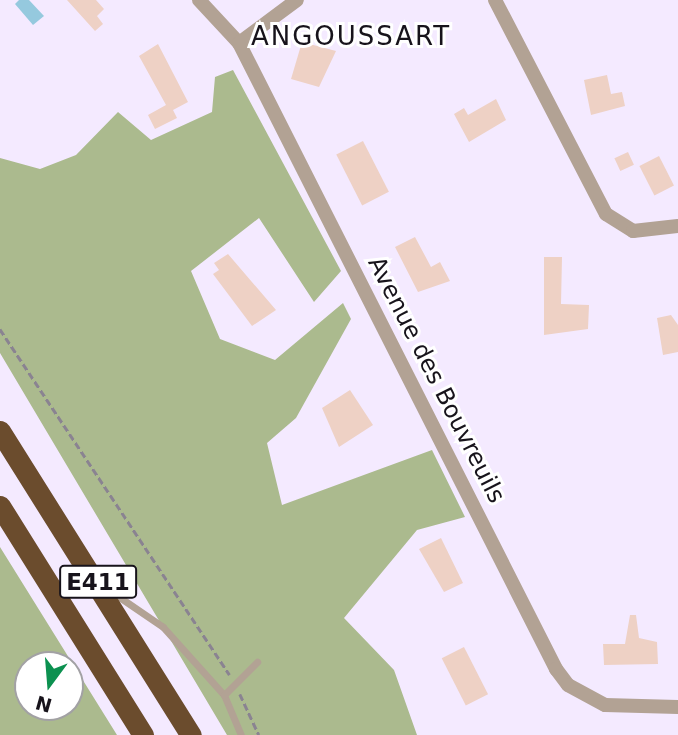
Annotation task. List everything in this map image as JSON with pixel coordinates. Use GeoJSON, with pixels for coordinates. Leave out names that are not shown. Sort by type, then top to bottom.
{"type":"FeatureCollection","features":[{"type":"Feature","properties":{"kind":"highway","name":"E411"},"geometry":{"type":"LineString","coordinates":[[0,431],[100,585],[191,735]]}},
{"type":"Feature","properties":{"kind":"highway","name":"E411"},"geometry":{"type":"LineString","coordinates":[[0,506],[143,735]]}},
{"type":"Feature","properties":{"kind":"street","name":"Avenue des Bouvreuils"},"geometry":{"type":"LineString","coordinates":[[199,0],[239,43],[556,669],[568,685],[605,705],[678,707]]}},
{"type":"Feature","properties":{"kind":"street"},"geometry":{"type":"LineString","coordinates":[[239,43],[297,0]]}},
{"type":"Feature","properties":{"kind":"street"},"geometry":{"type":"LineString","coordinates":[[495,0],[607,215],[634,231],[678,226]]}},
{"type":"Feature","properties":{"kind":"lane"},"geometry":{"type":"LineString","coordinates":[[100,585],[163,626],[224,695],[241,735]]}},
{"type":"Feature","properties":{"kind":"lane"},"geometry":{"type":"LineString","coordinates":[[224,695],[257,662]]}},
{"type":"Feature","properties":{"kind":"path"},"geometry":{"type":"LineString","coordinates":[[0,329],[232,678]]}},
{"type":"Feature","properties":{"kind":"path"},"geometry":{"type":"LineString","coordinates":[[242,697],[259,735]]}},
{"type":"Feature","properties":{"kind":"green space"},"geometry":{"type":"Polygon","coordinates":[[[233,70],[341,271],[314,302],[259,218],[191,271],[220,339],[275,360],[343,303],[351,319],[296,418],[267,443],[282,505],[432,450],[465,517],[417,530],[344,618],[394,670],[417,735],[227,735],[0,353],[0,158],[40,169],[76,155],[118,112],[151,140],[212,112],[215,77],[233,70]]]}},
{"type":"Feature","properties":{"kind":"green space"},"geometry":{"type":"Polygon","coordinates":[[[0,547],[65,651],[14,651],[14,721],[84,721],[84,682],[117,735],[0,735],[0,547]]]}},
{"type":"Feature","properties":{"kind":"water"},"geometry":{"type":"Polygon","coordinates":[[[19,0],[29,0],[44,16],[33,25],[15,4],[19,0]]]}},
{"type":"Feature","properties":{"kind":"building"},"geometry":{"type":"Polygon","coordinates":[[[67,0],[96,0],[104,9],[97,16],[103,24],[95,31],[67,0]]]}},
{"type":"Feature","properties":{"kind":"building"},"geometry":{"type":"Polygon","coordinates":[[[302,42],[336,51],[319,87],[291,79],[302,42]]]}},
{"type":"Feature","properties":{"kind":"building"},"geometry":{"type":"Polygon","coordinates":[[[158,44],[188,102],[173,110],[177,118],[155,129],[148,115],[166,105],[139,56],[158,44]]]}},
{"type":"Feature","properties":{"kind":"building"},"geometry":{"type":"Polygon","coordinates":[[[607,75],[611,94],[622,92],[625,106],[591,115],[584,80],[607,75]]]}},
{"type":"Feature","properties":{"kind":"building"},"geometry":{"type":"Polygon","coordinates":[[[496,99],[506,120],[469,142],[454,114],[464,108],[468,115],[496,99]]]}},
{"type":"Feature","properties":{"kind":"building"},"geometry":{"type":"Polygon","coordinates":[[[363,141],[389,192],[362,205],[336,155],[363,141]]]}},
{"type":"Feature","properties":{"kind":"building"},"geometry":{"type":"Polygon","coordinates":[[[628,152],[634,165],[620,171],[614,158],[628,152]]]}},
{"type":"Feature","properties":{"kind":"building"},"geometry":{"type":"Polygon","coordinates":[[[659,156],[674,185],[654,195],[639,166],[659,156]]]}},
{"type":"Feature","properties":{"kind":"building"},"geometry":{"type":"Polygon","coordinates":[[[415,237],[431,267],[440,262],[450,281],[418,292],[395,247],[415,237]]]}},
{"type":"Feature","properties":{"kind":"building"},"geometry":{"type":"Polygon","coordinates":[[[228,254],[276,310],[252,326],[213,274],[219,270],[214,263],[228,254]]]}},
{"type":"Feature","properties":{"kind":"building"},"geometry":{"type":"Polygon","coordinates":[[[544,257],[562,257],[561,304],[589,305],[588,329],[544,335],[544,257]]]}},
{"type":"Feature","properties":{"kind":"building"},"geometry":{"type":"Polygon","coordinates":[[[671,315],[678,325],[678,352],[663,355],[657,318],[671,315]]]}},
{"type":"Feature","properties":{"kind":"building"},"geometry":{"type":"Polygon","coordinates":[[[350,390],[373,425],[339,447],[322,408],[350,390]]]}},
{"type":"Feature","properties":{"kind":"building"},"geometry":{"type":"Polygon","coordinates":[[[441,538],[463,583],[444,592],[419,549],[441,538]]]}},
{"type":"Feature","properties":{"kind":"building"},"geometry":{"type":"Polygon","coordinates":[[[630,615],[636,615],[639,638],[657,642],[658,664],[604,665],[603,644],[625,644],[630,615]]]}},
{"type":"Feature","properties":{"kind":"building"},"geometry":{"type":"Polygon","coordinates":[[[464,647],[488,694],[466,706],[442,658],[464,647]]]}},
{"type":"Feature","properties":{"kind":"district","name":"ANGOUSSART"},"geometry":{"type":"Point","coordinates":[351,37]}}]}
